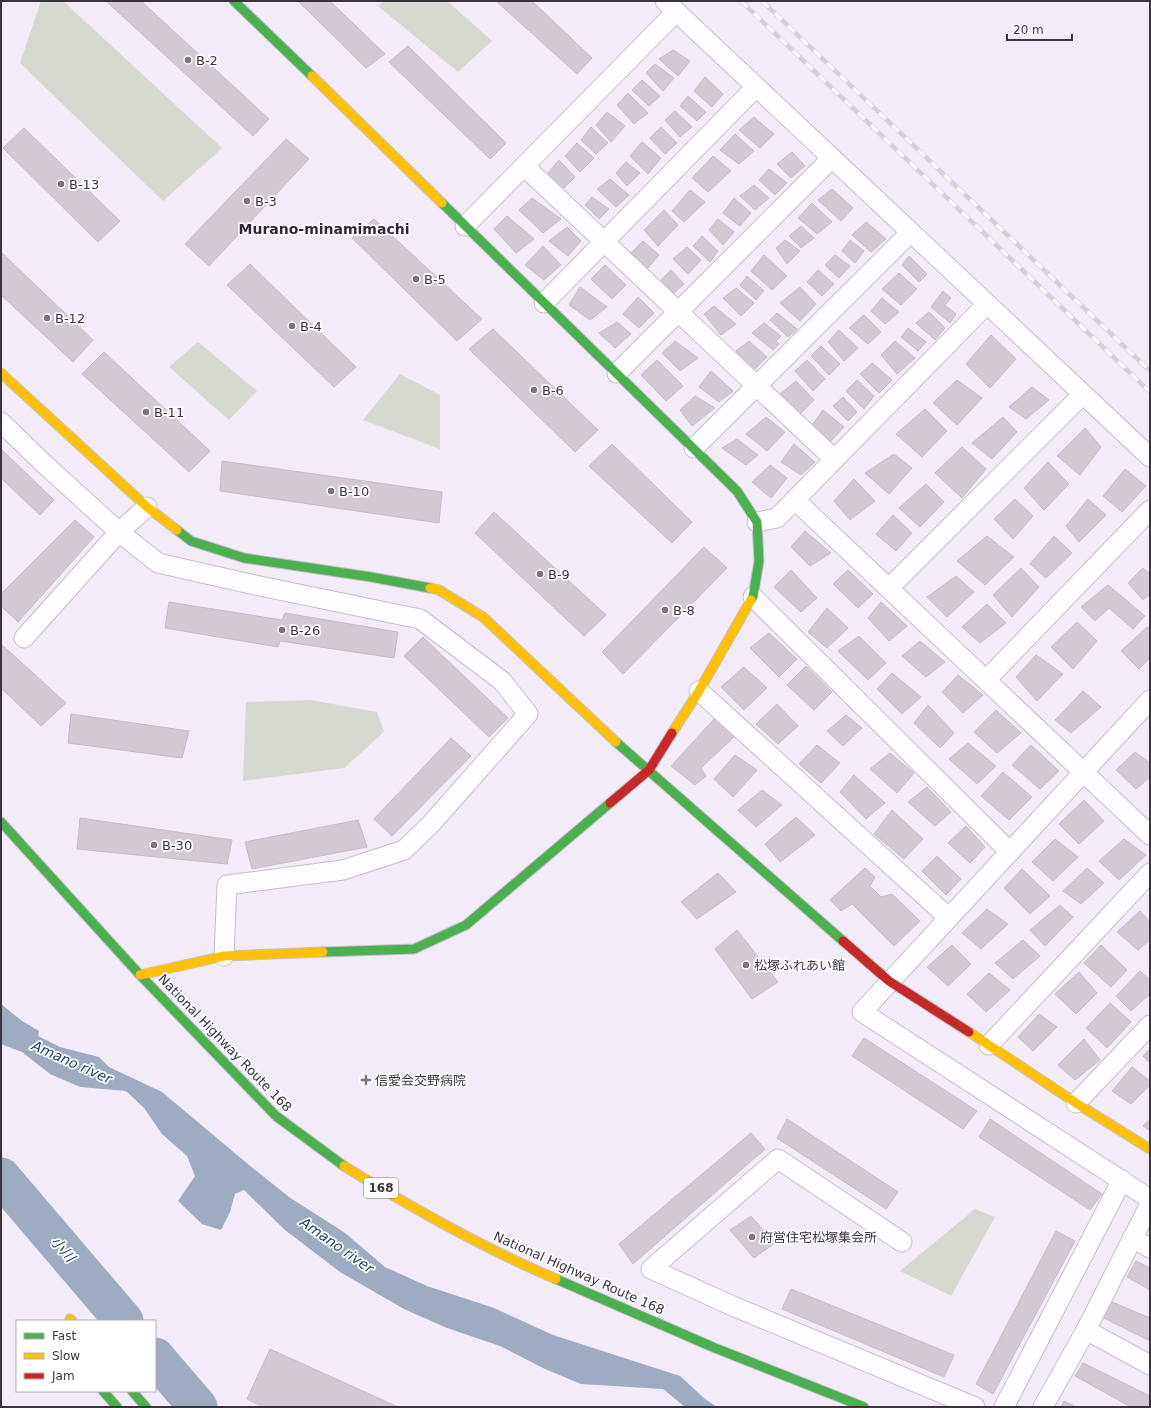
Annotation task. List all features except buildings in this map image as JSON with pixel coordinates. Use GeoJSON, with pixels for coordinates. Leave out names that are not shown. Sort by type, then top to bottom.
{"type":"FeatureCollection","features":[{"type":"Feature","properties":{"kind":"main road"},"geometry":{"type":"LineString","coordinates":[[140,975],[224,956],[414,949],[466,925],[649,770],[699,691],[753,597],[759,561],[757,522],[737,491],[234,1]]}},
{"type":"Feature","properties":{"kind":"main road"},"geometry":{"type":"LineString","coordinates":[[1,373],[147,507],[191,541],[244,558],[371,577],[439,590],[483,617],[619,745],[889,982],[1150,1149]]}},
{"type":"Feature","properties":{"kind":"main road","name":"National Highway Route 168"},"geometry":{"type":"LineString","coordinates":[[1,822],[140,975],[276,1116],[336,1161],[403,1202],[523,1265],[715,1348],[864,1407]]}},
{"type":"Feature","properties":{"kind":"main road"},"geometry":{"type":"LineString","coordinates":[[104,1392],[117,1407]]}},
{"type":"Feature","properties":{"kind":"main road"},"geometry":{"type":"LineString","coordinates":[[133,1392],[146,1407]]}},
{"type":"Feature","properties":{"kind":"street"},"geometry":{"type":"LineString","coordinates":[[465,226],[524,166],[670,6],[1150,457]]}},
{"type":"Feature","properties":{"kind":"street"},"geometry":{"type":"LineString","coordinates":[[544,302],[756,87]]}},
{"type":"Feature","properties":{"kind":"street"},"geometry":{"type":"LineString","coordinates":[[617,373],[832,158]]}},
{"type":"Feature","properties":{"kind":"street"},"geometry":{"type":"LineString","coordinates":[[524,166],[834,459]]}},
{"type":"Feature","properties":{"kind":"street"},"geometry":{"type":"LineString","coordinates":[[694,448],[911,232]]}},
{"type":"Feature","properties":{"kind":"street"},"geometry":{"type":"LineString","coordinates":[[757,522],[777,518],[987,304]]}},
{"type":"Feature","properties":{"kind":"street"},"geometry":{"type":"LineString","coordinates":[[889,588],[1083,394]]}},
{"type":"Feature","properties":{"kind":"street"},"geometry":{"type":"LineString","coordinates":[[1,422],[41,461],[119,532],[158,563],[420,618],[502,681],[528,714],[431,824],[404,850],[343,870],[227,885],[224,956]]}},
{"type":"Feature","properties":{"kind":"street"},"geometry":{"type":"LineString","coordinates":[[795,500],[1150,835]]}},
{"type":"Feature","properties":{"kind":"street"},"geometry":{"type":"LineString","coordinates":[[24,638],[119,532],[147,507]]}},
{"type":"Feature","properties":{"kind":"street"},"geometry":{"type":"LineString","coordinates":[[986,680],[1150,510]]}},
{"type":"Feature","properties":{"kind":"street"},"geometry":{"type":"LineString","coordinates":[[753,597],[1010,852]]}},
{"type":"Feature","properties":{"kind":"street"},"geometry":{"type":"LineString","coordinates":[[699,691],[949,918]]}},
{"type":"Feature","properties":{"kind":"street"},"geometry":{"type":"LineString","coordinates":[[1150,700],[862,1012],[1150,1199]]}},
{"type":"Feature","properties":{"kind":"street"},"geometry":{"type":"LineString","coordinates":[[989,1045],[1150,873]]}},
{"type":"Feature","properties":{"kind":"street"},"geometry":{"type":"LineString","coordinates":[[1076,1103],[1150,1025]]}},
{"type":"Feature","properties":{"kind":"street"},"geometry":{"type":"LineString","coordinates":[[902,1242],[778,1159],[651,1269],[735,1307],[974,1407]]}},
{"type":"Feature","properties":{"kind":"street"},"geometry":{"type":"LineString","coordinates":[[1004,1407],[1122,1180]]}},
{"type":"Feature","properties":{"kind":"street"},"geometry":{"type":"LineString","coordinates":[[1043,1407],[1086,1330],[1150,1204]]}},
{"type":"Feature","properties":{"kind":"street"},"geometry":{"type":"LineString","coordinates":[[1132,1238],[1150,1248]]}},
{"type":"Feature","properties":{"kind":"street"},"geometry":{"type":"LineString","coordinates":[[1086,1330],[1150,1365]]}},
{"type":"Feature","properties":{"kind":"shaded area"},"geometry":{"type":"Polygon","coordinates":[[[41,1],[63,1],[222,148],[163,201],[20,63],[41,1]]]}},
{"type":"Feature","properties":{"kind":"shaded area"},"geometry":{"type":"Polygon","coordinates":[[[384,1],[447,1],[492,41],[458,72],[378,6],[384,1]]]}},
{"type":"Feature","properties":{"kind":"shaded area"},"geometry":{"type":"Polygon","coordinates":[[[198,342],[257,391],[229,420],[169,367],[198,342]]]}},
{"type":"Feature","properties":{"kind":"shaded area"},"geometry":{"type":"Polygon","coordinates":[[[400,374],[440,395],[440,449],[363,420],[400,374]]]}},
{"type":"Feature","properties":{"kind":"shaded area"},"geometry":{"type":"Polygon","coordinates":[[[311,700],[377,712],[384,732],[344,768],[243,781],[246,702],[311,700]]]}},
{"type":"Feature","properties":{"kind":"shaded area"},"geometry":{"type":"Polygon","coordinates":[[[975,1209],[995,1217],[951,1296],[900,1271],[975,1209]]]}},
{"type":"Feature","properties":{"kind":"water","name":"Amano river"},"geometry":{"type":"Polygon","coordinates":[[[1,1004],[22,1021],[39,1031],[38,1036],[60,1047],[99,1057],[109,1067],[162,1092],[289,1197],[345,1233],[385,1267],[427,1286],[494,1308],[553,1335],[680,1376],[705,1399],[717,1407],[685,1407],[663,1389],[581,1384],[545,1369],[500,1346],[447,1328],[404,1309],[340,1272],[285,1230],[244,1190],[235,1194],[230,1212],[221,1230],[202,1224],[178,1201],[195,1176],[187,1156],[162,1134],[144,1108],[126,1091],[80,1087],[50,1074],[22,1052],[1,1044],[1,1004]]]}},
{"type":"Feature","properties":{"kind":"waterway","name":"小川"},"geometry":{"type":"LineString","coordinates":[[1,1177],[123,1320]]}},
{"type":"Feature","properties":{"kind":"waterway","name":"小川"},"geometry":{"type":"LineString","coordinates":[[156,1358],[198,1407]]}},
{"type":"Feature","properties":{"kind":"railway"},"geometry":{"type":"LineString","coordinates":[[741,1],[1150,392]]}},
{"type":"Feature","properties":{"kind":"railway"},"geometry":{"type":"LineString","coordinates":[[762,1],[1150,371]]}},
{"type":"Feature","properties":{"kind":"traffic: fast"},"geometry":{"type":"LineString","coordinates":[[234,1],[312,76]]}},
{"type":"Feature","properties":{"kind":"traffic: fast"},"geometry":{"type":"LineString","coordinates":[[442,203],[737,491],[757,522],[759,561],[753,597],[751,600]]}},
{"type":"Feature","properties":{"kind":"traffic: fast"},"geometry":{"type":"LineString","coordinates":[[177,530],[191,541],[244,558],[371,577],[430,588]]}},
{"type":"Feature","properties":{"kind":"traffic: fast"},"geometry":{"type":"LineString","coordinates":[[616,742],[843,941]]}},
{"type":"Feature","properties":{"kind":"traffic: fast"},"geometry":{"type":"LineString","coordinates":[[323,952],[414,949],[466,925],[610,803]]}},
{"type":"Feature","properties":{"kind":"traffic: fast"},"geometry":{"type":"LineString","coordinates":[[1,822],[140,975],[276,1116],[344,1166]]}},
{"type":"Feature","properties":{"kind":"traffic: fast"},"geometry":{"type":"LineString","coordinates":[[556,1279],[715,1348],[864,1407]]}},
{"type":"Feature","properties":{"kind":"traffic: fast"},"geometry":{"type":"LineString","coordinates":[[104,1392],[117,1407]]}},
{"type":"Feature","properties":{"kind":"traffic: fast"},"geometry":{"type":"LineString","coordinates":[[133,1392],[146,1407]]}},
{"type":"Feature","properties":{"kind":"traffic: slow"},"geometry":{"type":"LineString","coordinates":[[312,76],[442,203]]}},
{"type":"Feature","properties":{"kind":"traffic: slow"},"geometry":{"type":"LineString","coordinates":[[1,373],[147,507],[177,530]]}},
{"type":"Feature","properties":{"kind":"traffic: slow"},"geometry":{"type":"LineString","coordinates":[[430,588],[439,590],[483,617],[616,742]]}},
{"type":"Feature","properties":{"kind":"traffic: slow"},"geometry":{"type":"LineString","coordinates":[[672,733],[699,691],[751,600]]}},
{"type":"Feature","properties":{"kind":"traffic: slow"},"geometry":{"type":"LineString","coordinates":[[140,975],[224,956],[323,952]]}},
{"type":"Feature","properties":{"kind":"traffic: slow"},"geometry":{"type":"LineString","coordinates":[[969,1032],[1076,1103],[1150,1149]]}},
{"type":"Feature","properties":{"kind":"traffic: slow"},"geometry":{"type":"LineString","coordinates":[[344,1166],[448,1227],[556,1279]]}},
{"type":"Feature","properties":{"kind":"traffic: jam"},"geometry":{"type":"LineString","coordinates":[[610,803],[649,770],[672,733]]}},
{"type":"Feature","properties":{"kind":"traffic: jam"},"geometry":{"type":"LineString","coordinates":[[843,941],[889,981],[969,1032]]}},
{"type":"Feature","properties":{"kind":"place","name":"B-2"},"geometry":{"type":"Point","coordinates":[188,60]}},
{"type":"Feature","properties":{"kind":"place","name":"B-13"},"geometry":{"type":"Point","coordinates":[61,184]}},
{"type":"Feature","properties":{"kind":"place","name":"B-3"},"geometry":{"type":"Point","coordinates":[247,201]}},
{"type":"Feature","properties":{"kind":"place","name":"B-5"},"geometry":{"type":"Point","coordinates":[416,279]}},
{"type":"Feature","properties":{"kind":"place","name":"B-12"},"geometry":{"type":"Point","coordinates":[47,318]}},
{"type":"Feature","properties":{"kind":"place","name":"B-4"},"geometry":{"type":"Point","coordinates":[292,326]}},
{"type":"Feature","properties":{"kind":"place","name":"B-6"},"geometry":{"type":"Point","coordinates":[534,390]}},
{"type":"Feature","properties":{"kind":"place","name":"B-11"},"geometry":{"type":"Point","coordinates":[146,412]}},
{"type":"Feature","properties":{"kind":"place","name":"B-10"},"geometry":{"type":"Point","coordinates":[331,491]}},
{"type":"Feature","properties":{"kind":"place","name":"B-9"},"geometry":{"type":"Point","coordinates":[540,574]}},
{"type":"Feature","properties":{"kind":"place","name":"B-8"},"geometry":{"type":"Point","coordinates":[665,610]}},
{"type":"Feature","properties":{"kind":"place","name":"B-26"},"geometry":{"type":"Point","coordinates":[282,630]}},
{"type":"Feature","properties":{"kind":"place","name":"B-30"},"geometry":{"type":"Point","coordinates":[154,845]}},
{"type":"Feature","properties":{"kind":"place","name":"松塚ふれあい館"},"geometry":{"type":"Point","coordinates":[746,965]}},
{"type":"Feature","properties":{"kind":"place","name":"信愛会交野病院"},"geometry":{"type":"Point","coordinates":[366,1080]}},
{"type":"Feature","properties":{"kind":"place","name":"府営住宅松塚集会所"},"geometry":{"type":"Point","coordinates":[752,1237]}},
{"type":"Feature","properties":{"kind":"district","name":"Murano-minamimachi"},"geometry":{"type":"Point","coordinates":[324,229]}}]}
